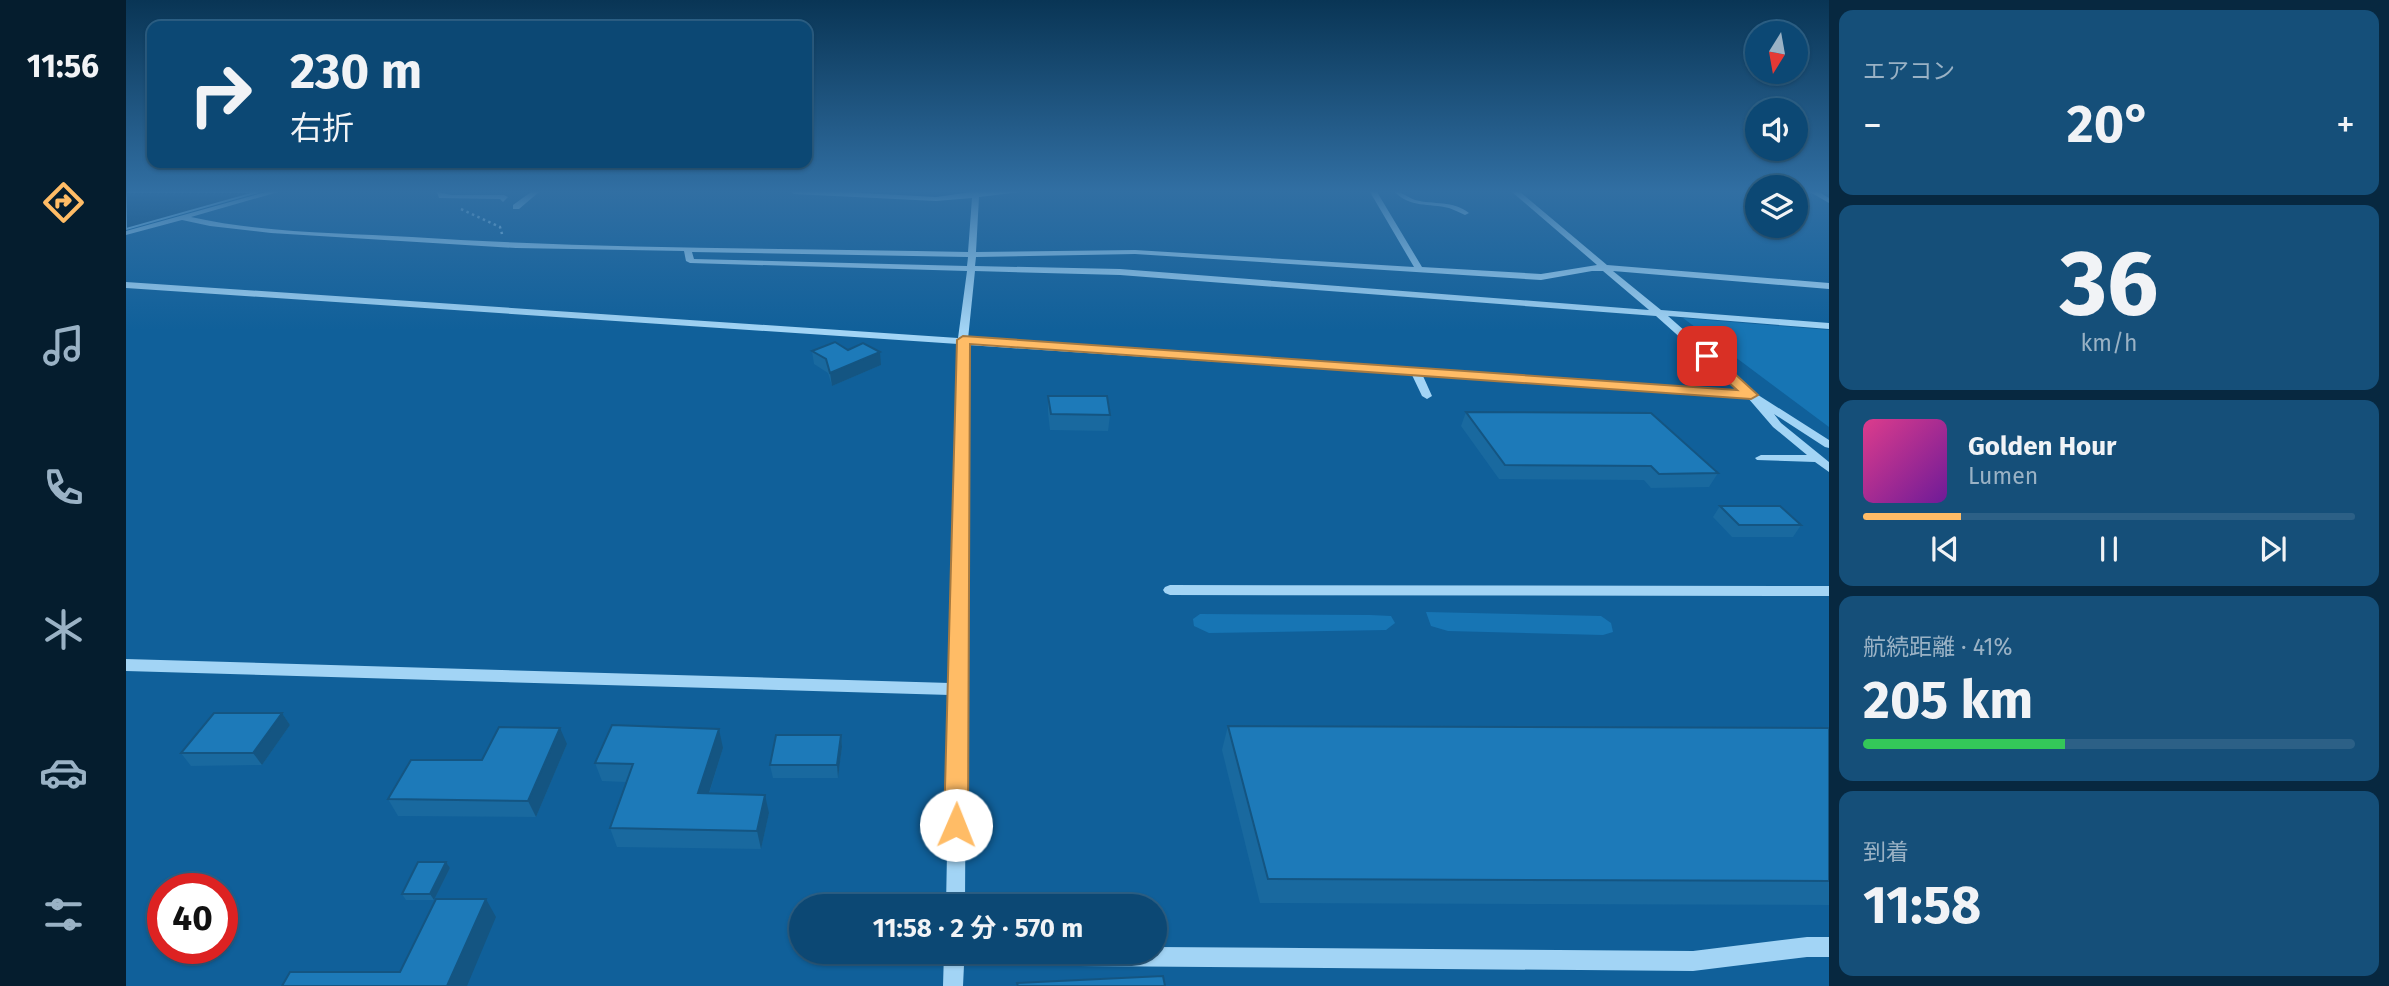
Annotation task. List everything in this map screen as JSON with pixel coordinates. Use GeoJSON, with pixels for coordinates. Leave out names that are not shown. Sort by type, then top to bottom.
{"type":"FeatureCollection","features":[{"type":"Feature","properties":{"kind":"street"},"geometry":{"type":"LineString","coordinates":[[387,238],[479,244],[688,249],[972,254],[1145,252],[1541,277],[1605,267],[1829,286]]}},
{"type":"Feature","properties":{"kind":"street"},"geometry":{"type":"LineString","coordinates":[[955,894],[963,340],[973,238]]}},
{"type":"Feature","properties":{"kind":"street"},"geometry":{"type":"LineString","coordinates":[[1401,238],[1420,270]]}},
{"type":"Feature","properties":{"kind":"street"},"geometry":{"type":"LineString","coordinates":[[1571,238],[1658,312],[1751,395],[1777,425],[1829,468]]}},
{"type":"Feature","properties":{"kind":"street"},"geometry":{"type":"LineString","coordinates":[[688,249],[689,259],[696,261],[1120,272],[1829,326]]}},
{"type":"Feature","properties":{"kind":"street"},"geometry":{"type":"LineString","coordinates":[[126,285],[1751,395],[1829,445]]}},
{"type":"Feature","properties":{"kind":"street"},"geometry":{"type":"LineString","coordinates":[[126,294],[140,286]]}},
{"type":"Feature","properties":{"kind":"street"},"geometry":{"type":"LineString","coordinates":[[1416,372],[1427,396]]}},
{"type":"Feature","properties":{"kind":"street"},"geometry":{"type":"LineString","coordinates":[[1761,458],[1817,458]]}},
{"type":"Feature","properties":{"kind":"street"},"geometry":{"type":"LineString","coordinates":[[1170,590],[1829,591]]}},
{"type":"Feature","properties":{"kind":"street"},"geometry":{"type":"LineString","coordinates":[[126,665],[958,689]]}},
{"type":"Feature","properties":{"kind":"street"},"geometry":{"type":"LineString","coordinates":[[1167,955],[1693,961],[1807,947],[1829,947]]}},
{"type":"Feature","properties":{"kind":"street"},"geometry":{"type":"LineString","coordinates":[[953,986],[954,964]]}},
{"type":"Feature","properties":{"kind":"shaded area"},"geometry":{"type":"Polygon","coordinates":[[[1683,318],[1829,330],[1829,427],[1683,318]]]}},
{"type":"Feature","properties":{"kind":"shaded area"},"geometry":{"type":"Polygon","coordinates":[[[1426,612],[1601,616],[1611,623],[1613,632],[1603,635],[1448,631],[1431,626],[1426,612]]]}},
{"type":"Feature","properties":{"kind":"shaded area"},"geometry":{"type":"Polygon","coordinates":[[[1200,614],[1370,615],[1391,616],[1395,623],[1386,630],[1209,633],[1194,626],[1193,619],[1200,614]]]}},
{"type":"Feature","properties":{"kind":"building"},"geometry":{"type":"Polygon","coordinates":[[[835,342],[848,350],[863,343],[880,352],[830,373],[826,359],[812,351],[835,342]]]}},
{"type":"Feature","properties":{"kind":"building"},"geometry":{"type":"Polygon","coordinates":[[[1048,396],[1107,396],[1110,415],[1051,414],[1048,396]]]}},
{"type":"Feature","properties":{"kind":"building"},"geometry":{"type":"Polygon","coordinates":[[[1466,412],[1651,413],[1718,473],[1659,474],[1651,466],[1505,465],[1466,412]]]}},
{"type":"Feature","properties":{"kind":"building"},"geometry":{"type":"Polygon","coordinates":[[[1720,506],[1780,506],[1801,525],[1739,525],[1720,506]]]}},
{"type":"Feature","properties":{"kind":"building"},"geometry":{"type":"Polygon","coordinates":[[[214,713],[282,713],[253,753],[181,753],[214,713]]]}},
{"type":"Feature","properties":{"kind":"building"},"geometry":{"type":"Polygon","coordinates":[[[612,725],[719,729],[698,793],[765,795],[757,831],[610,828],[633,764],[595,763],[612,725]]]}},
{"type":"Feature","properties":{"kind":"building"},"geometry":{"type":"Polygon","coordinates":[[[1228,726],[1829,728],[1829,881],[1268,879],[1228,726]]]}},
{"type":"Feature","properties":{"kind":"building"},"geometry":{"type":"Polygon","coordinates":[[[499,727],[560,728],[528,801],[388,799],[411,760],[482,760],[499,727]]]}},
{"type":"Feature","properties":{"kind":"building"},"geometry":{"type":"Polygon","coordinates":[[[776,735],[841,735],[837,765],[770,765],[776,735]]]}},
{"type":"Feature","properties":{"kind":"building"},"geometry":{"type":"Polygon","coordinates":[[[418,862],[446,862],[430,894],[402,894],[418,862]]]}},
{"type":"Feature","properties":{"kind":"building"},"geometry":{"type":"Polygon","coordinates":[[[436,899],[486,899],[447,986],[282,986],[290,972],[400,972],[436,899]]]}},
{"type":"Feature","properties":{"kind":"building"},"geometry":{"type":"Polygon","coordinates":[[[1163,976],[1165,986],[1018,986],[1017,983],[1163,976]]]}},
{"type":"Feature","properties":{"kind":"route"},"geometry":{"type":"LineString","coordinates":[[956,825],[963,340],[1751,395],[1707,356]]}}]}
